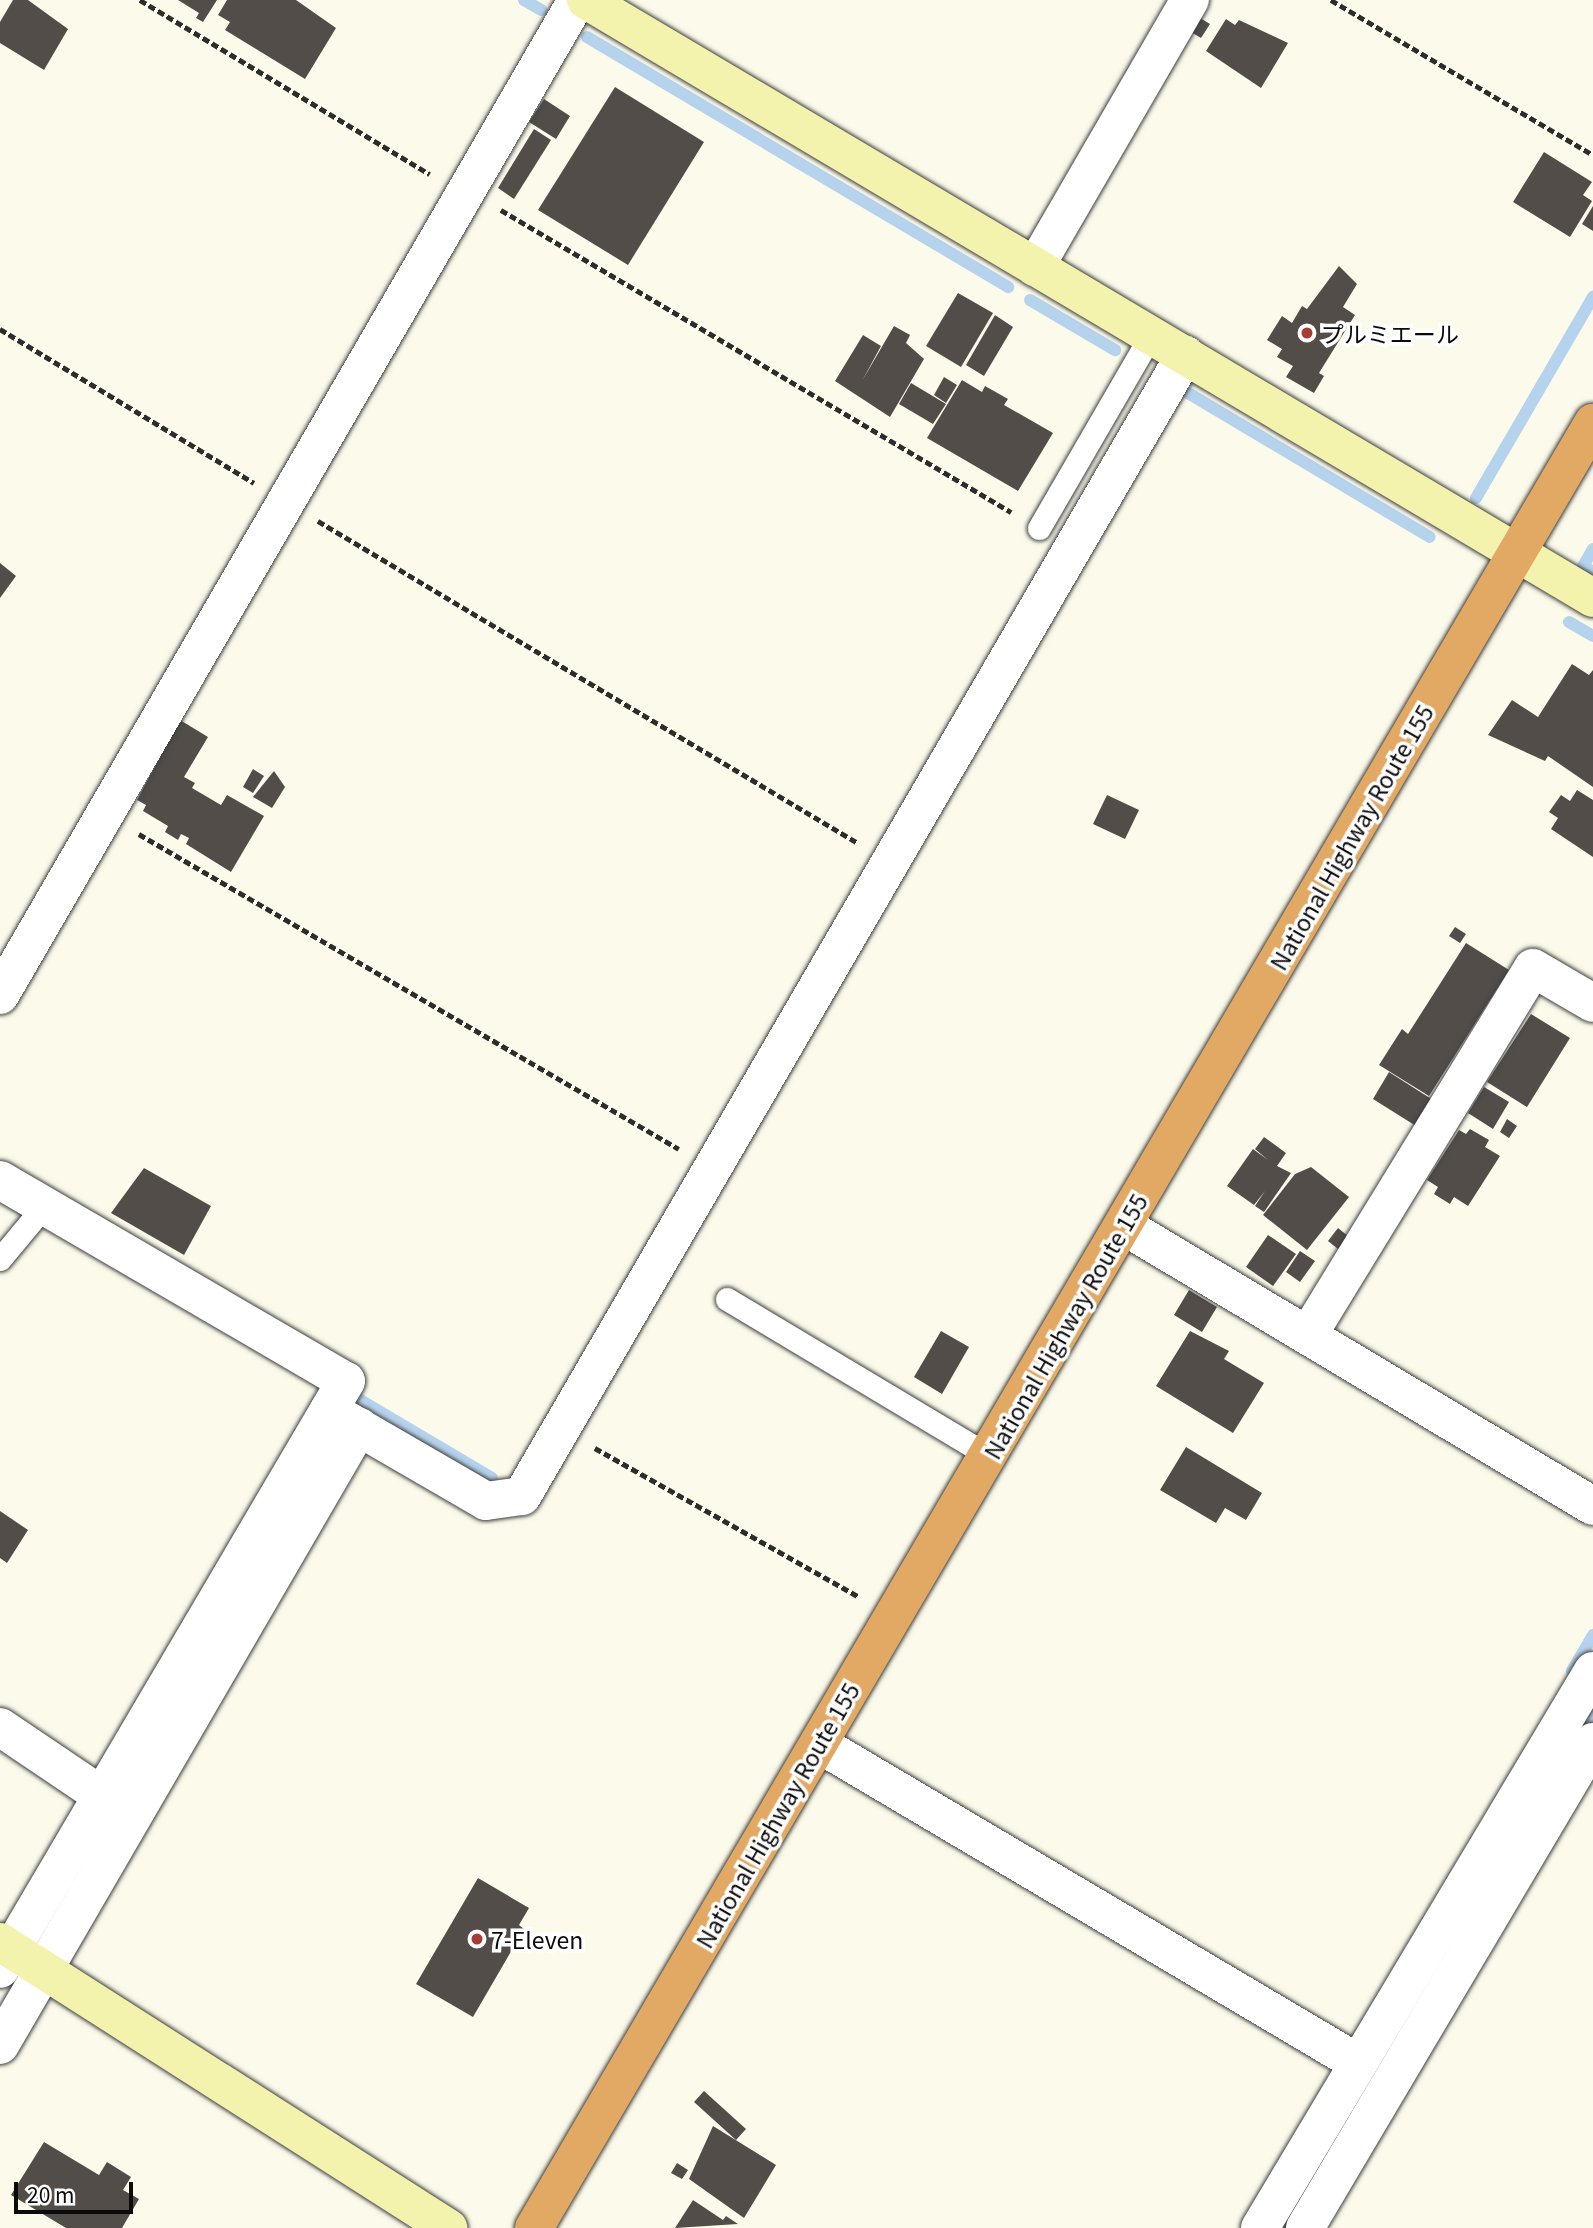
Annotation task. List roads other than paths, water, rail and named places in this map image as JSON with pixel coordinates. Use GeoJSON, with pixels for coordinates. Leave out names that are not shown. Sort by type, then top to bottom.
{"type":"FeatureCollection","features":[{"type":"Feature","properties":{"kind":"highway","name":"National Highway Route 155"},"geometry":{"type":"LineString","coordinates":[[534,2228],[1593,423]]}},
{"type":"Feature","properties":{"kind":"street"},"geometry":{"type":"LineString","coordinates":[[0,995],[577,0]]}},
{"type":"Feature","properties":{"kind":"street"},"geometry":{"type":"LineString","coordinates":[[586,0],[1593,598]]}},
{"type":"Feature","properties":{"kind":"street"},"geometry":{"type":"LineString","coordinates":[[1035,267],[1190,0]]}},
{"type":"Feature","properties":{"kind":"street"},"geometry":{"type":"LineString","coordinates":[[344,1419],[485,1501],[522,1496],[1185,355]]}},
{"type":"Feature","properties":{"kind":"street"},"geometry":{"type":"LineString","coordinates":[[1308,1335],[1532,968],[1593,1003]]}},
{"type":"Feature","properties":{"kind":"street"},"geometry":{"type":"LineString","coordinates":[[0,1180],[346,1381],[344,1419],[134,1816],[0,2045]]}},
{"type":"Feature","properties":{"kind":"street"},"geometry":{"type":"LineString","coordinates":[[1124,1226],[1593,1506]]}},
{"type":"Feature","properties":{"kind":"street"},"geometry":{"type":"LineString","coordinates":[[344,1419],[4,1953],[45,1970],[448,2228]]}},
{"type":"Feature","properties":{"kind":"street"},"geometry":{"type":"LineString","coordinates":[[1260,2228],[1593,1671]]}},
{"type":"Feature","properties":{"kind":"street"},"geometry":{"type":"LineString","coordinates":[[0,1727],[134,1816]]}},
{"type":"Feature","properties":{"kind":"street"},"geometry":{"type":"LineString","coordinates":[[1305,2228],[1593,1742]]}},
{"type":"Feature","properties":{"kind":"street"},"geometry":{"type":"LineString","coordinates":[[819,1744],[1358,2063]]}},
{"type":"Feature","properties":{"kind":"lane"},"geometry":{"type":"LineString","coordinates":[[1039,528],[1151,335]]}},
{"type":"Feature","properties":{"kind":"lane"},"geometry":{"type":"LineString","coordinates":[[0,1259],[44,1206]]}},
{"type":"Feature","properties":{"kind":"lane"},"geometry":{"type":"LineString","coordinates":[[727,1298],[989,1456]]}},
{"type":"Feature","properties":{"kind":"waterway"},"geometry":{"type":"LineString","coordinates":[[524,0],[541,10]]}},
{"type":"Feature","properties":{"kind":"waterway"},"geometry":{"type":"LineString","coordinates":[[587,37],[1008,287]]}},
{"type":"Feature","properties":{"kind":"waterway"},"geometry":{"type":"LineString","coordinates":[[1476,498],[1593,297]]}},
{"type":"Feature","properties":{"kind":"waterway"},"geometry":{"type":"LineString","coordinates":[[1030,300],[1115,350]]}},
{"type":"Feature","properties":{"kind":"waterway"},"geometry":{"type":"LineString","coordinates":[[1183,390],[1430,537]]}},
{"type":"Feature","properties":{"kind":"waterway"},"geometry":{"type":"LineString","coordinates":[[1593,549],[1583,566],[1593,572]]}},
{"type":"Feature","properties":{"kind":"waterway"},"geometry":{"type":"LineString","coordinates":[[1569,622],[1593,636]]}},
{"type":"Feature","properties":{"kind":"waterway"},"geometry":{"type":"LineString","coordinates":[[355,1397],[492,1478]]}},
{"type":"Feature","properties":{"kind":"waterway"},"geometry":{"type":"LineString","coordinates":[[1572,1671],[1593,1635]]}},
{"type":"Feature","properties":{"kind":"waterway"},"geometry":{"type":"LineString","coordinates":[[1576,1738],[1593,1709]]}},
{"type":"Feature","properties":{"kind":"waterway"},"geometry":{"type":"LineString","coordinates":[[1283,2228],[1296,2207]]}},
{"type":"Feature","properties":{"kind":"place","name":"プルミエール"},"geometry":{"type":"Point","coordinates":[1307,333]}},
{"type":"Feature","properties":{"kind":"place","name":"7-Eleven"},"geometry":{"type":"Point","coordinates":[477,1939]}}]}
